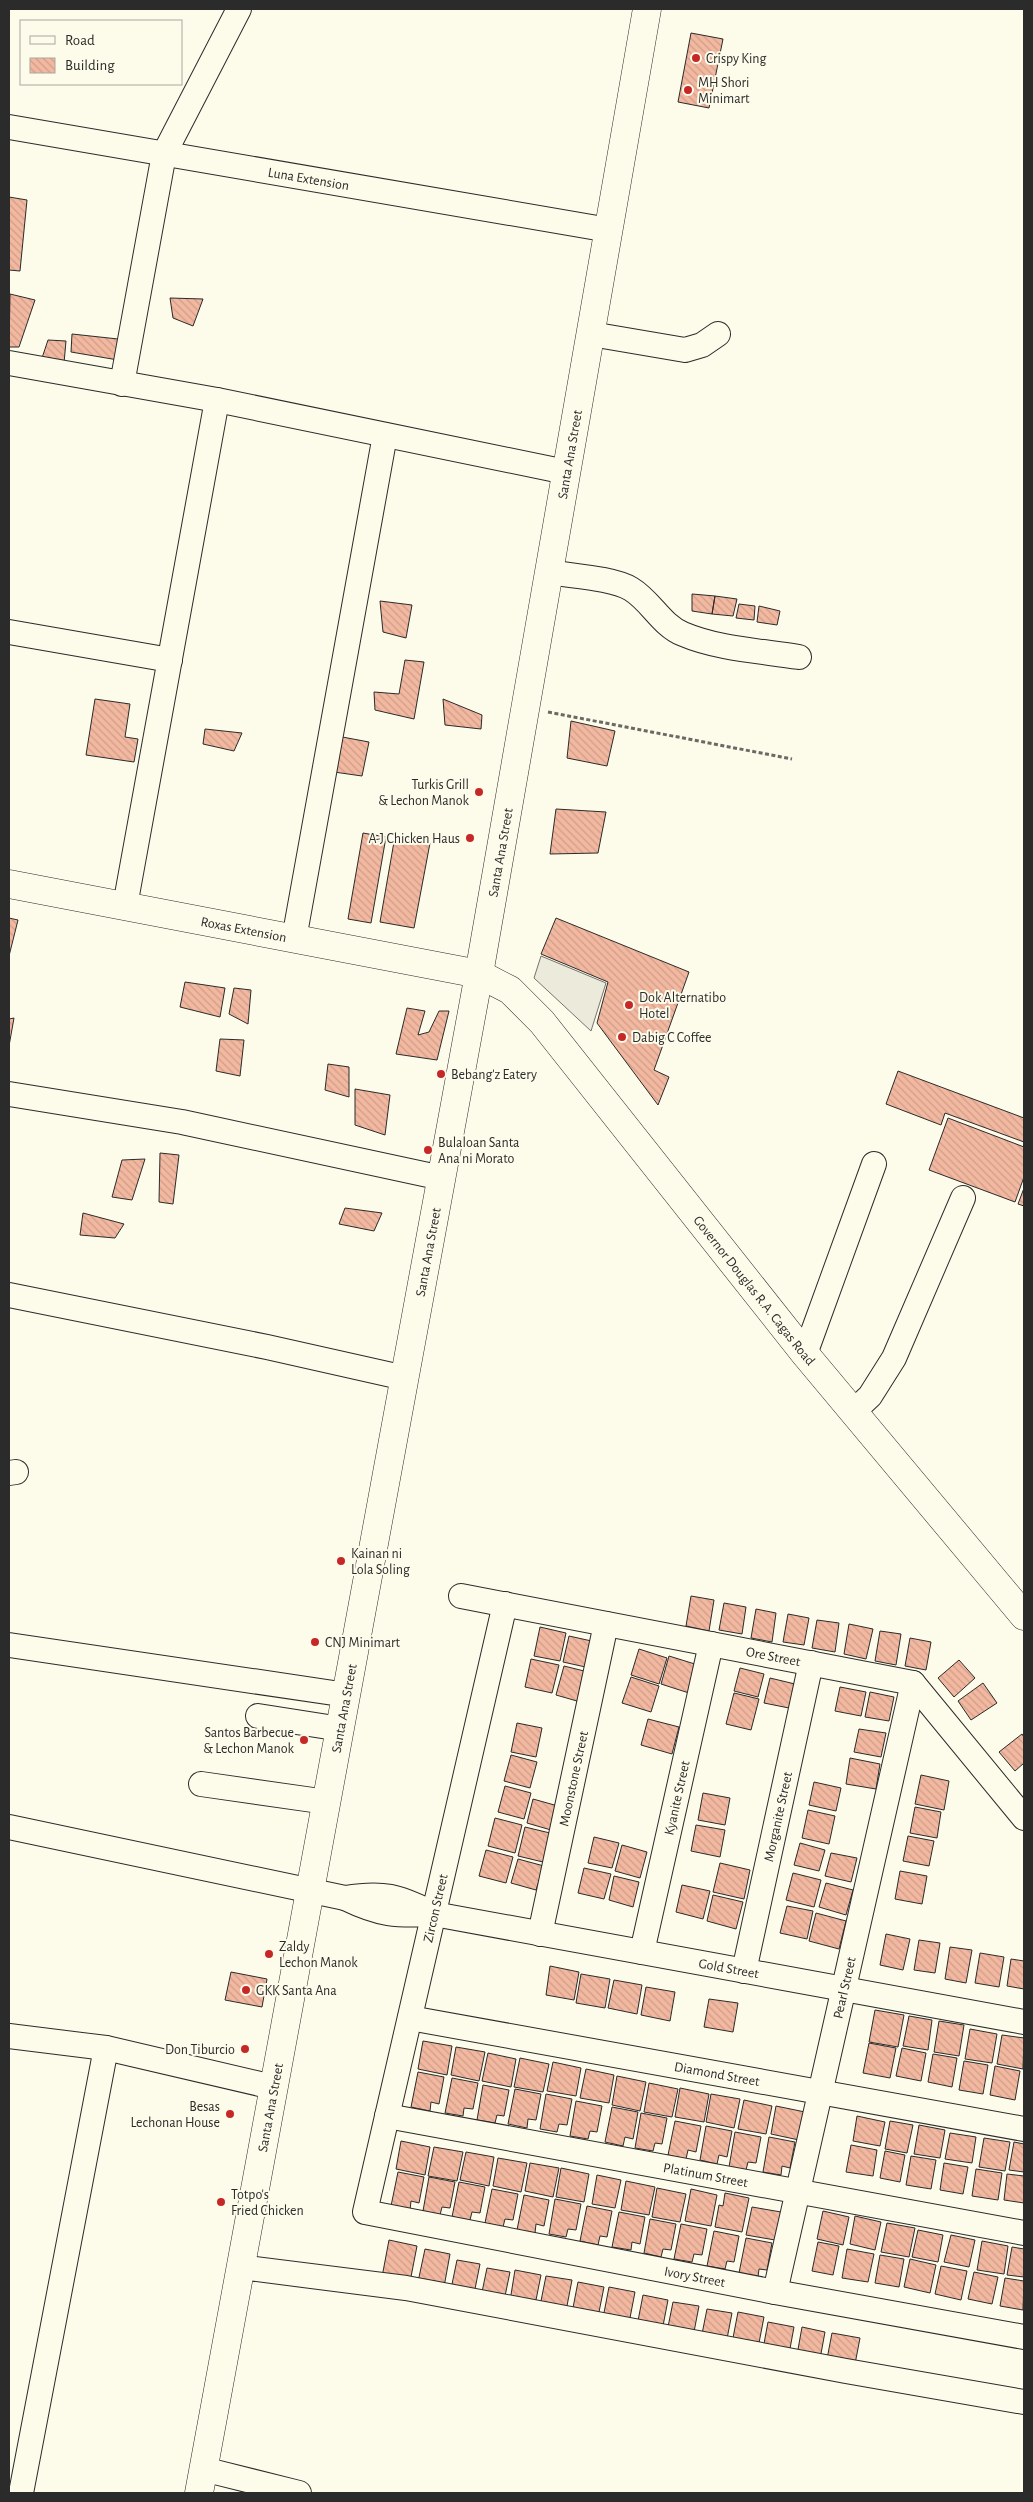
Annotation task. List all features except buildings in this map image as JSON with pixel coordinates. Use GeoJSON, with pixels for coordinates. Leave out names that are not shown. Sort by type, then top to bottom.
{"type":"FeatureCollection","features":[{"type":"Feature","properties":{"kind":"main road","name":"Santa Ana Street"},"geometry":{"type":"LineString","coordinates":[[201,2481],[272,2087],[341,1729],[479,974],[647,9]]}},
{"type":"Feature","properties":{"kind":"main road","name":"Roxas Extension"},"geometry":{"type":"LineString","coordinates":[[9,884],[479,974]]}},
{"type":"Feature","properties":{"kind":"main road","name":"Governor Douglas R.A. Cagas Road"},"geometry":{"type":"LineString","coordinates":[[479,974],[510,990],[542,1022],[805,1354],[1024,1616]]}},
{"type":"Feature","properties":{"kind":"street"},"geometry":{"type":"LineString","coordinates":[[122,384],[164,154],[239,9]]}},
{"type":"Feature","properties":{"kind":"street","name":"Luna Extension"},"geometry":{"type":"LineString","coordinates":[[9,127],[609,230]]}},
{"type":"Feature","properties":{"kind":"street"},"geometry":{"type":"LineString","coordinates":[[591,334],[685,350],[702,345],[718,334]]}},
{"type":"Feature","properties":{"kind":"street"},"geometry":{"type":"LineString","coordinates":[[9,363],[217,400],[566,472]]}},
{"type":"Feature","properties":{"kind":"street"},"geometry":{"type":"LineString","coordinates":[[125,906],[217,400]]}},
{"type":"Feature","properties":{"kind":"street"},"geometry":{"type":"LineString","coordinates":[[294,939],[385,435]]}},
{"type":"Feature","properties":{"kind":"street"},"geometry":{"type":"LineString","coordinates":[[549,572],[599,580],[630,589],[648,604],[664,622],[681,634],[703,641],[799,657]]}},
{"type":"Feature","properties":{"kind":"street"},"geometry":{"type":"LineString","coordinates":[[9,632],[170,660]]}},
{"type":"Feature","properties":{"kind":"street"},"geometry":{"type":"LineString","coordinates":[[9,1094],[182,1122],[442,1178]]}},
{"type":"Feature","properties":{"kind":"street"},"geometry":{"type":"LineString","coordinates":[[805,1354],[874,1164]]}},
{"type":"Feature","properties":{"kind":"street"},"geometry":{"type":"LineString","coordinates":[[853,1412],[870,1396],[894,1358],[963,1198]]}},
{"type":"Feature","properties":{"kind":"street"},"geometry":{"type":"LineString","coordinates":[[9,1295],[258,1345],[405,1378]]}},
{"type":"Feature","properties":{"kind":"street","name":"Ore Street"},"geometry":{"type":"LineString","coordinates":[[461,1596],[913,1683]]}},
{"type":"Feature","properties":{"kind":"street","name":"Zircon Street"},"geometry":{"type":"LineString","coordinates":[[365,2212],[505,1604]]}},
{"type":"Feature","properties":{"kind":"street","name":"Moonstone Street"},"geometry":{"type":"LineString","coordinates":[[540,1934],[606,1624]]}},
{"type":"Feature","properties":{"kind":"street","name":"Kyanite Street"},"geometry":{"type":"LineString","coordinates":[[642,1952],[711,1644]]}},
{"type":"Feature","properties":{"kind":"street"},"geometry":{"type":"LineString","coordinates":[[9,1645],[347,1695]]}},
{"type":"Feature","properties":{"kind":"street","name":"Morganite Street"},"geometry":{"type":"LineString","coordinates":[[744,1971],[811,1663]]}},
{"type":"Feature","properties":{"kind":"street"},"geometry":{"type":"LineString","coordinates":[[913,1683],[1024,1818]]}},
{"type":"Feature","properties":{"kind":"street","name":"Pearl Street"},"geometry":{"type":"LineString","coordinates":[[775,2292],[913,1683]]}},
{"type":"Feature","properties":{"kind":"street"},"geometry":{"type":"LineString","coordinates":[[258,1716],[341,1729]]}},
{"type":"Feature","properties":{"kind":"street"},"geometry":{"type":"LineString","coordinates":[[200,1784],[327,1802]]}},
{"type":"Feature","properties":{"kind":"street","name":"Gold Street"},"geometry":{"type":"LineString","coordinates":[[9,1827],[310,1892],[345,1898],[374,1894],[403,1899],[434,1914],[1024,2022]]}},
{"type":"Feature","properties":{"kind":"street","name":"Diamond Street"},"geometry":{"type":"LineString","coordinates":[[410,2018],[1024,2130]]}},
{"type":"Feature","properties":{"kind":"street"},"geometry":{"type":"LineString","coordinates":[[9,2036],[106,2048],[272,2087]]}},
{"type":"Feature","properties":{"kind":"street"},"geometry":{"type":"LineString","coordinates":[[21,2493],[106,2048]]}},
{"type":"Feature","properties":{"kind":"street","name":"Platinum Street"},"geometry":{"type":"LineString","coordinates":[[387,2116],[1024,2233]]}},
{"type":"Feature","properties":{"kind":"street","name":"Ivory Street"},"geometry":{"type":"LineString","coordinates":[[365,2212],[775,2292],[1024,2337]]}},
{"type":"Feature","properties":{"kind":"street"},"geometry":{"type":"LineString","coordinates":[[240,2267],[406,2288],[846,2371],[1024,2402]]}},
{"type":"Feature","properties":{"kind":"street"},"geometry":{"type":"LineString","coordinates":[[201,2481],[299,2493]]}},
{"type":"Feature","properties":{"kind":"path"},"geometry":{"type":"LineString","coordinates":[[525,708],[792,759]]}},
{"type":"Feature","properties":{"kind":"shaded area"},"geometry":{"type":"Polygon","coordinates":[[[541,956],[606,983],[591,1031],[534,978],[541,956]]]}},
{"type":"Feature","properties":{"kind":"place","name":"Crispy King"},"geometry":{"type":"Point","coordinates":[696,58]}},
{"type":"Feature","properties":{"kind":"place","name":"MH Shori Minimart"},"geometry":{"type":"Point","coordinates":[688,90]}},
{"type":"Feature","properties":{"kind":"place","name":"Turkis Grill & Lechon Manok"},"geometry":{"type":"Point","coordinates":[479,792]}},
{"type":"Feature","properties":{"kind":"place","name":"A-J Chicken Haus"},"geometry":{"type":"Point","coordinates":[470,838]}},
{"type":"Feature","properties":{"kind":"place","name":"Dok Alternatibo Hotel"},"geometry":{"type":"Point","coordinates":[629,1005]}},
{"type":"Feature","properties":{"kind":"place","name":"Dabig C Coffee"},"geometry":{"type":"Point","coordinates":[622,1037]}},
{"type":"Feature","properties":{"kind":"place","name":"Bebang'z Eatery"},"geometry":{"type":"Point","coordinates":[441,1074]}},
{"type":"Feature","properties":{"kind":"place","name":"Bulaloan Santa Ana ni Morato"},"geometry":{"type":"Point","coordinates":[428,1150]}},
{"type":"Feature","properties":{"kind":"place","name":"Kainan ni Lola Soling"},"geometry":{"type":"Point","coordinates":[341,1561]}},
{"type":"Feature","properties":{"kind":"place","name":"CNJ Minimart"},"geometry":{"type":"Point","coordinates":[315,1642]}},
{"type":"Feature","properties":{"kind":"place","name":"Santos Barbecue & Lechon Manok"},"geometry":{"type":"Point","coordinates":[304,1740]}},
{"type":"Feature","properties":{"kind":"place","name":"Zaldy Lechon Manok"},"geometry":{"type":"Point","coordinates":[269,1954]}},
{"type":"Feature","properties":{"kind":"place","name":"GKK Santa Ana"},"geometry":{"type":"Point","coordinates":[246,1990]}},
{"type":"Feature","properties":{"kind":"place","name":"Don Tiburcio"},"geometry":{"type":"Point","coordinates":[245,2049]}},
{"type":"Feature","properties":{"kind":"place","name":"Besas Lechonan House"},"geometry":{"type":"Point","coordinates":[230,2114]}},
{"type":"Feature","properties":{"kind":"place","name":"Totpo's Fried Chicken"},"geometry":{"type":"Point","coordinates":[221,2202]}}]}
